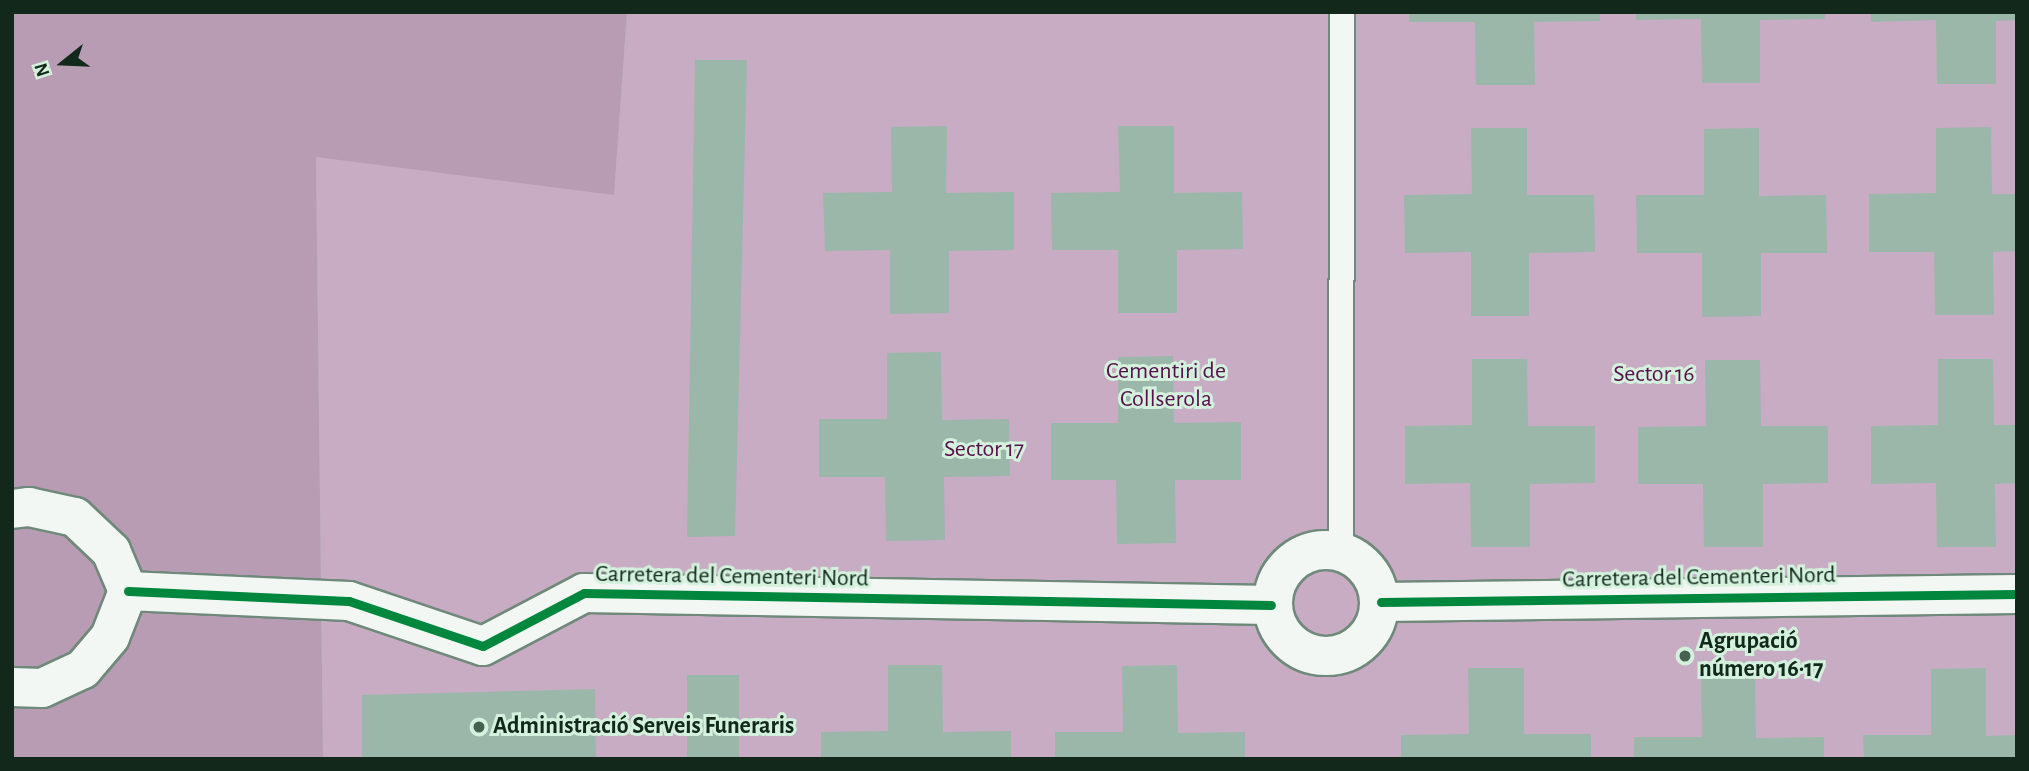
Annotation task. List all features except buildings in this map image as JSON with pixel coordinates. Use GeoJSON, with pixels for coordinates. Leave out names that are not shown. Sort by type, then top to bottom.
{"type":"FeatureCollection","features":[{"type":"Feature","properties":{"kind":"street"},"geometry":{"type":"LineString","coordinates":[[12,509],[29,507],[75,517],[111,551],[128,591],[110,637],[83,669],[42,688],[12,687]]}},
{"type":"Feature","properties":{"kind":"street"},"geometry":{"type":"LineString","coordinates":[[1342,551],[1370,570],[1381,602],[1366,642],[1328,659],[1289,644],[1271,606],[1281,573],[1307,552],[1342,551]]}},
{"type":"Feature","properties":{"kind":"street","name":"Carretera del Cementeri Nord"},"geometry":{"type":"LineString","coordinates":[[128,591],[349,601],[483,646],[584,593],[1271,606]]}},
{"type":"Feature","properties":{"kind":"street","name":"Carretera del Cementeri Nord"},"geometry":{"type":"LineString","coordinates":[[1381,602],[2017,594]]}},
{"type":"Feature","properties":{"kind":"lane"},"geometry":{"type":"LineString","coordinates":[[1342,12],[1342,551]]}},
{"type":"Feature","properties":{"kind":"green space","name":"Cementiri de Collserola"},"geometry":{"type":"Polygon","coordinates":[[[627,12],[2017,12],[2017,759],[323,759],[316,156],[614,194],[627,12]]]}},
{"type":"Feature","properties":{"kind":"shaded area"},"geometry":{"type":"Polygon","coordinates":[[[12,12],[627,12],[614,195],[316,157],[323,759],[12,759],[12,12]]]}},
{"type":"Feature","properties":{"kind":"cycle path"},"geometry":{"type":"LineString","coordinates":[[128,591],[349,601],[483,646],[584,593],[1271,605]]}},
{"type":"Feature","properties":{"kind":"cycle path"},"geometry":{"type":"LineString","coordinates":[[1381,602],[2017,594]]}},
{"type":"Feature","properties":{"kind":"place","name":"Agrupació número 16·17"},"geometry":{"type":"Point","coordinates":[1685,656]}},
{"type":"Feature","properties":{"kind":"place","name":"Administració Serveis Funeraris"},"geometry":{"type":"Point","coordinates":[479,727]}},
{"type":"Feature","properties":{"kind":"park label","name":"Sector 16"},"geometry":{"type":"Point","coordinates":[1654,375]}},
{"type":"Feature","properties":{"kind":"park label","name":"Sector 17"},"geometry":{"type":"Point","coordinates":[984,450]}}]}
